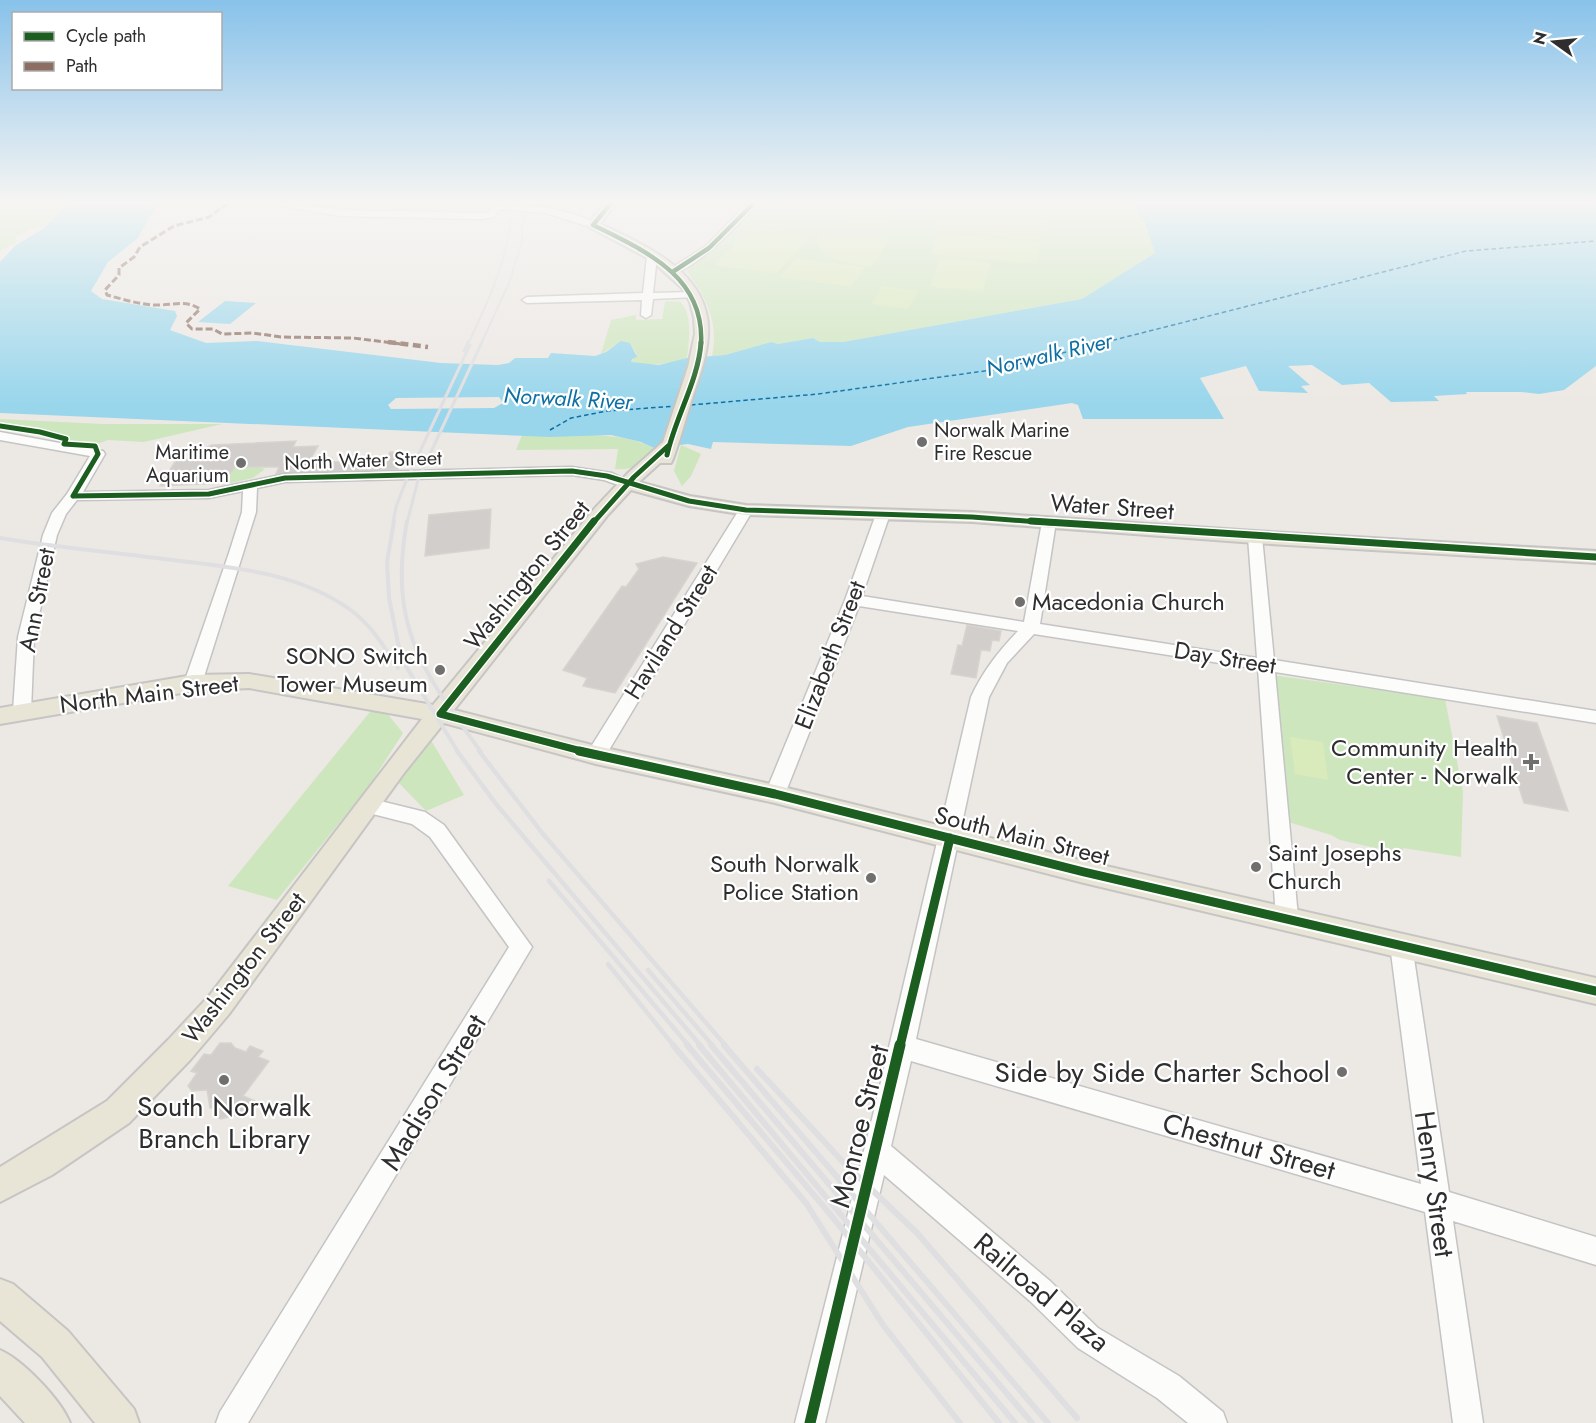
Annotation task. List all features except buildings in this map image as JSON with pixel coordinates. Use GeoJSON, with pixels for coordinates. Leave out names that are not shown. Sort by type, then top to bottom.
{"type":"FeatureCollection","features":[{"type":"Feature","properties":{"kind":"main road"},"geometry":{"type":"LineString","coordinates":[[670,269],[674,271],[692,295],[700,313],[703,331],[701,351],[668,451],[666,480],[670,487],[689,501]]}},
{"type":"Feature","properties":{"kind":"main road","name":"Washington Street"},"geometry":{"type":"LineString","coordinates":[[0,1185],[40,1163],[118,1112],[179,1050],[219,1005],[368,806],[601,512],[627,484],[648,478],[660,468],[668,451]]}},
{"type":"Feature","properties":{"kind":"main road","name":"Water Street"},"geometry":{"type":"LineString","coordinates":[[627,484],[689,501],[747,510],[1049,522],[1596,558]]}},
{"type":"Feature","properties":{"kind":"main road","name":"North Main Street"},"geometry":{"type":"LineString","coordinates":[[11,713],[193,683],[249,681],[440,714]]}},
{"type":"Feature","properties":{"kind":"main road","name":"South Main Street"},"geometry":{"type":"LineString","coordinates":[[440,714],[596,755],[775,794],[1084,872],[1287,917],[1596,991]]}},
{"type":"Feature","properties":{"kind":"main road"},"geometry":{"type":"LineString","coordinates":[[0,1297],[55,1344],[120,1423]]}},
{"type":"Feature","properties":{"kind":"main road"},"geometry":{"type":"LineString","coordinates":[[0,1369],[51,1423]]}},
{"type":"Feature","properties":{"kind":"street"},"geometry":{"type":"LineString","coordinates":[[646,315],[651,269]]}},
{"type":"Feature","properties":{"kind":"street"},"geometry":{"type":"LineString","coordinates":[[527,300],[692,295]]}},
{"type":"Feature","properties":{"kind":"street"},"geometry":{"type":"LineString","coordinates":[[0,436],[98,454],[73,496]]}},
{"type":"Feature","properties":{"kind":"street","name":"North Water Street"},"geometry":{"type":"LineString","coordinates":[[73,496],[209,494],[295,478],[572,471],[607,477],[627,484]]}},
{"type":"Feature","properties":{"kind":"street"},"geometry":{"type":"LineString","coordinates":[[193,683],[249,512],[250,485]]}},
{"type":"Feature","properties":{"kind":"street","name":"Ann Street"},"geometry":{"type":"LineString","coordinates":[[11,713],[46,552],[59,513],[73,496]]}},
{"type":"Feature","properties":{"kind":"street","name":"Haviland Street"},"geometry":{"type":"LineString","coordinates":[[596,755],[747,510]]}},
{"type":"Feature","properties":{"kind":"street","name":"Elizabeth Street"},"geometry":{"type":"LineString","coordinates":[[775,794],[853,600],[883,514]]}},
{"type":"Feature","properties":{"kind":"street"},"geometry":{"type":"LineString","coordinates":[[1031,627],[1049,522]]}},
{"type":"Feature","properties":{"kind":"street"},"geometry":{"type":"LineString","coordinates":[[1255,537],[1287,917]]}},
{"type":"Feature","properties":{"kind":"street","name":"Day Street"},"geometry":{"type":"LineString","coordinates":[[853,600],[1596,717]]}},
{"type":"Feature","properties":{"kind":"street","name":"Monroe Street"},"geometry":{"type":"LineString","coordinates":[[810,1423],[877,1151],[950,838],[980,697],[1001,658],[1031,627]]}},
{"type":"Feature","properties":{"kind":"street","name":"Madison Street"},"geometry":{"type":"LineString","coordinates":[[231,1423],[521,947],[437,831],[418,818],[368,806]]}},
{"type":"Feature","properties":{"kind":"street","name":"Henry Street"},"geometry":{"type":"LineString","coordinates":[[1401,945],[1468,1423]]}},
{"type":"Feature","properties":{"kind":"street","name":"Chestnut Street"},"geometry":{"type":"LineString","coordinates":[[901,1048],[924,1052],[1317,1166],[1596,1251]]}},
{"type":"Feature","properties":{"kind":"street","name":"Railroad Plaza"},"geometry":{"type":"LineString","coordinates":[[877,1151],[1040,1290],[1088,1338],[1168,1387],[1212,1423]]}},
{"type":"Feature","properties":{"kind":"green space"},"geometry":{"type":"Polygon","coordinates":[[[744,269],[780,269],[776,274],[744,269]]]}},
{"type":"Feature","properties":{"kind":"green space"},"geometry":{"type":"Polygon","coordinates":[[[786,269],[863,269],[851,287],[780,277],[786,269]]]}},
{"type":"Feature","properties":{"kind":"green space"},"geometry":{"type":"Polygon","coordinates":[[[936,269],[988,269],[983,292],[930,287],[936,269]]]}},
{"type":"Feature","properties":{"kind":"green space"},"geometry":{"type":"Polygon","coordinates":[[[1129,269],[1082,299],[843,342],[820,342],[813,338],[778,344],[771,342],[725,355],[712,356],[714,333],[710,311],[700,290],[686,271],[1129,269]]]}},
{"type":"Feature","properties":{"kind":"green space"},"geometry":{"type":"Polygon","coordinates":[[[882,286],[919,291],[908,309],[871,304],[882,286]]]}},
{"type":"Feature","properties":{"kind":"green space"},"geometry":{"type":"Polygon","coordinates":[[[667,301],[681,302],[685,308],[689,329],[687,358],[659,364],[631,362],[636,353],[630,343],[615,345],[601,354],[611,320],[636,315],[636,320],[662,319],[667,301]]]}},
{"type":"Feature","properties":{"kind":"green space"},"geometry":{"type":"Polygon","coordinates":[[[0,419],[103,424],[222,424],[144,442],[108,440],[92,446],[0,428],[0,419]]]}},
{"type":"Feature","properties":{"kind":"green space"},"geometry":{"type":"Polygon","coordinates":[[[522,435],[606,436],[638,442],[654,448],[633,467],[615,469],[618,449],[516,450],[522,435]]]}},
{"type":"Feature","properties":{"kind":"green space"},"geometry":{"type":"Polygon","coordinates":[[[681,445],[701,454],[691,476],[682,486],[674,471],[681,445]]]}},
{"type":"Feature","properties":{"kind":"green space"},"geometry":{"type":"Polygon","coordinates":[[[257,466],[265,469],[253,478],[222,485],[235,467],[257,466]]]}},
{"type":"Feature","properties":{"kind":"green space"},"geometry":{"type":"Polygon","coordinates":[[[1272,675],[1445,699],[1463,792],[1461,857],[1403,848],[1402,854],[1340,840],[1285,821],[1272,675]]]}},
{"type":"Feature","properties":{"kind":"green space"},"geometry":{"type":"Polygon","coordinates":[[[378,702],[403,733],[369,786],[277,900],[228,886],[378,702]]]}},
{"type":"Feature","properties":{"kind":"green space"},"geometry":{"type":"Polygon","coordinates":[[[429,737],[464,795],[426,811],[399,783],[429,737]]]}},
{"type":"Feature","properties":{"kind":"green space"},"geometry":{"type":"Polygon","coordinates":[[[1290,737],[1323,742],[1328,780],[1295,774],[1290,737]]]}},
{"type":"Feature","properties":{"kind":"water","name":"Norwalk River"},"geometry":{"type":"Polygon","coordinates":[[[0,269],[104,269],[91,291],[102,299],[175,311],[177,316],[170,330],[206,343],[257,341],[441,363],[498,365],[509,363],[515,358],[548,358],[551,353],[595,356],[606,352],[621,341],[630,343],[637,357],[631,362],[659,365],[687,358],[725,355],[771,342],[778,344],[813,338],[820,342],[843,342],[1082,299],[1129,269],[1596,269],[1596,366],[1564,390],[1539,394],[1466,392],[1467,394],[1434,396],[1439,401],[1391,402],[1369,383],[1342,385],[1312,365],[1288,366],[1310,385],[1301,386],[1308,393],[1259,391],[1246,366],[1200,378],[1224,419],[1083,419],[1078,405],[1072,403],[908,427],[851,446],[713,442],[711,449],[688,444],[654,448],[641,442],[611,435],[550,437],[0,413],[0,269]]]}},
{"type":"Feature","properties":{"kind":"water"},"geometry":{"type":"Polygon","coordinates":[[[225,301],[256,303],[230,324],[198,322],[225,301]]]}},
{"type":"Feature","properties":{"kind":"pier"},"geometry":{"type":"Polygon","coordinates":[[[499,397],[503,403],[494,408],[391,409],[388,405],[396,398],[499,397]]]}},
{"type":"Feature","properties":{"kind":"ferry route"},"geometry":{"type":"LineString","coordinates":[[691,405],[818,394],[999,369],[1393,269]]}},
{"type":"Feature","properties":{"kind":"ferry route"},"geometry":{"type":"LineString","coordinates":[[550,430],[571,418],[607,411],[677,406]]}},
{"type":"Feature","properties":{"kind":"railway"},"geometry":{"type":"LineString","coordinates":[[468,344],[500,269]]}},
{"type":"Feature","properties":{"kind":"railway"},"geometry":{"type":"LineString","coordinates":[[481,344],[513,269]]}},
{"type":"Feature","properties":{"kind":"railway"},"geometry":{"type":"LineString","coordinates":[[464,351],[468,342]]}},
{"type":"Feature","properties":{"kind":"railway"},"geometry":{"type":"LineString","coordinates":[[407,523],[418,480],[482,342]]}},
{"type":"Feature","properties":{"kind":"railway"},"geometry":{"type":"LineString","coordinates":[[393,523],[396,507],[406,481],[470,345]]}},
{"type":"Feature","properties":{"kind":"railway"},"geometry":{"type":"LineString","coordinates":[[394,521],[387,562],[389,598],[401,658],[458,752]]}},
{"type":"Feature","properties":{"kind":"railway"},"geometry":{"type":"LineString","coordinates":[[407,521],[402,558],[402,590],[415,646],[442,696],[481,752]]}},
{"type":"Feature","properties":{"kind":"railway"},"geometry":{"type":"LineString","coordinates":[[0,538],[238,568],[286,579],[309,587],[352,611],[372,630],[398,668]]}},
{"type":"Feature","properties":{"kind":"railway"},"geometry":{"type":"LineString","coordinates":[[457,751],[496,804],[701,1046]]}},
{"type":"Feature","properties":{"kind":"railway"},"geometry":{"type":"LineString","coordinates":[[479,751],[543,834],[726,1046]]}},
{"type":"Feature","properties":{"kind":"railway"},"geometry":{"type":"LineString","coordinates":[[549,881],[689,1046]]}},
{"type":"Feature","properties":{"kind":"railway"},"geometry":{"type":"LineString","coordinates":[[608,964],[674,1046]]}},
{"type":"Feature","properties":{"kind":"railway"},"geometry":{"type":"LineString","coordinates":[[648,970],[713,1046]]}},
{"type":"Feature","properties":{"kind":"railway"},"geometry":{"type":"LineString","coordinates":[[673,1045],[806,1203],[883,1325],[960,1423]]}},
{"type":"Feature","properties":{"kind":"railway"},"geometry":{"type":"LineString","coordinates":[[687,1045],[830,1214],[999,1423]]}},
{"type":"Feature","properties":{"kind":"railway"},"geometry":{"type":"LineString","coordinates":[[699,1045],[1015,1423]]}},
{"type":"Feature","properties":{"kind":"railway"},"geometry":{"type":"LineString","coordinates":[[711,1045],[1032,1423]]}},
{"type":"Feature","properties":{"kind":"railway"},"geometry":{"type":"LineString","coordinates":[[724,1045],[1048,1423]]}},
{"type":"Feature","properties":{"kind":"railway"},"geometry":{"type":"LineString","coordinates":[[757,1069],[844,1163],[918,1234],[1077,1418]]}},
{"type":"Feature","properties":{"kind":"marked path"},"geometry":{"type":"LineString","coordinates":[[119,269],[119,275],[105,290],[107,295],[154,305],[184,303],[195,306],[200,309],[186,323],[192,329],[213,329],[222,334],[253,333],[281,337],[353,338],[428,347]]}},
{"type":"Feature","properties":{"kind":"cycle path"},"geometry":{"type":"LineString","coordinates":[[667,455],[701,350],[702,326],[697,304],[686,286],[669,269]]}},
{"type":"Feature","properties":{"kind":"cycle path"},"geometry":{"type":"LineString","coordinates":[[0,426],[40,432],[66,439],[64,444],[95,446],[98,454],[73,496]]}},
{"type":"Feature","properties":{"kind":"cycle path"},"geometry":{"type":"LineString","coordinates":[[668,446],[601,512],[440,714],[596,755],[775,794],[1084,872],[1596,991]]}},
{"type":"Feature","properties":{"kind":"cycle path"},"geometry":{"type":"LineString","coordinates":[[73,496],[209,494],[285,478],[572,471],[607,476],[689,501],[746,510],[972,517],[1255,537],[1596,557]]}},
{"type":"Feature","properties":{"kind":"cycle path"},"geometry":{"type":"LineString","coordinates":[[810,1423],[950,838]]}},
{"type":"Feature","properties":{"kind":"place","name":"Norwalk Marine Fire Rescue"},"geometry":{"type":"Point","coordinates":[922,442]}},
{"type":"Feature","properties":{"kind":"place","name":"Maritime Aquarium"},"geometry":{"type":"Point","coordinates":[241,463]}},
{"type":"Feature","properties":{"kind":"place","name":"Macedonia Church"},"geometry":{"type":"Point","coordinates":[1020,602]}},
{"type":"Feature","properties":{"kind":"place","name":"SONO Switch Tower Museum"},"geometry":{"type":"Point","coordinates":[440,670]}},
{"type":"Feature","properties":{"kind":"place","name":"Community Health Center - Norwalk"},"geometry":{"type":"Point","coordinates":[1531,762]}},
{"type":"Feature","properties":{"kind":"place","name":"Saint Josephs Church"},"geometry":{"type":"Point","coordinates":[1256,867]}},
{"type":"Feature","properties":{"kind":"place","name":"South Norwalk Police Station"},"geometry":{"type":"Point","coordinates":[871,878]}},
{"type":"Feature","properties":{"kind":"place","name":"Side by Side Charter School"},"geometry":{"type":"Point","coordinates":[1342,1072]}},
{"type":"Feature","properties":{"kind":"place","name":"South Norwalk Branch Library"},"geometry":{"type":"Point","coordinates":[224,1080]}}]}
